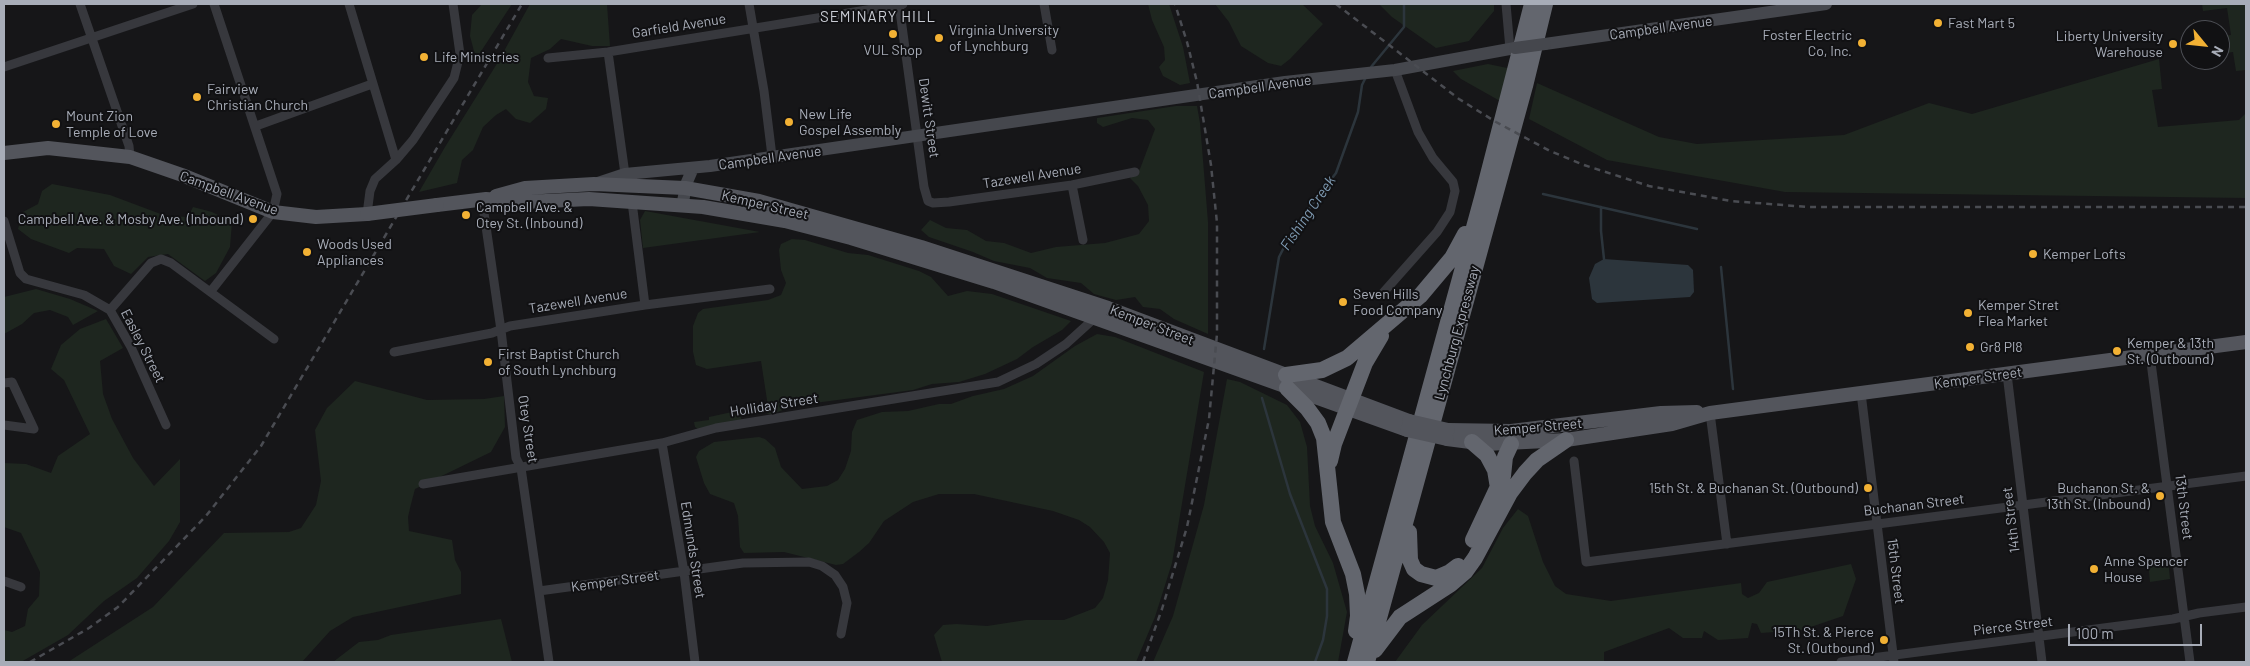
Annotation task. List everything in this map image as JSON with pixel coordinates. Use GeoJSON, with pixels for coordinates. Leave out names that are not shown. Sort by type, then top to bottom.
{"type":"FeatureCollection","features":[{"type":"Feature","properties":{"kind":"highway","name":"Lynchburg Expressway"},"geometry":{"type":"LineString","coordinates":[[1355,662],[1482,198],[1532,4]]}},
{"type":"Feature","properties":{"kind":"highway","name":"Lynchburg Expressway"},"geometry":{"type":"LineString","coordinates":[[1367,662],[1526,86],[1545,4]]}},
{"type":"Feature","properties":{"kind":"highway"},"geometry":{"type":"LineString","coordinates":[[1351,662],[1358,616],[1357,594],[1353,574],[1333,522],[1324,438],[1318,423],[1287,382],[1336,365],[1391,322],[1420,296],[1452,258],[1482,198]]}},
{"type":"Feature","properties":{"kind":"highway"},"geometry":{"type":"LineString","coordinates":[[1328,468],[1334,444],[1365,363],[1391,322]]}},
{"type":"Feature","properties":{"kind":"highway"},"geometry":{"type":"LineString","coordinates":[[1367,662],[1387,631],[1400,616],[1451,584],[1465,572],[1474,558],[1504,490],[1514,461],[1511,437]]}},
{"type":"Feature","properties":{"kind":"highway"},"geometry":{"type":"LineString","coordinates":[[1409,508],[1410,560],[1414,569],[1421,574],[1436,578],[1450,572],[1466,554],[1504,490],[1537,460],[1566,440]]}},
{"type":"Feature","properties":{"kind":"highway"},"geometry":{"type":"LineString","coordinates":[[1472,442],[1487,456],[1504,490]]}},
{"type":"Feature","properties":{"kind":"main road","name":"Campbell Avenue"},"geometry":{"type":"LineString","coordinates":[[4,153],[48,148],[130,157],[273,212],[316,218],[368,214],[484,199],[525,188],[594,184],[625,174],[694,168],[917,137],[1059,115],[1389,70],[1545,44],[1826,4]]}},
{"type":"Feature","properties":{"kind":"main road"},"geometry":{"type":"LineString","coordinates":[[682,206],[685,188],[694,168]]}},
{"type":"Feature","properties":{"kind":"main road","name":"Kemper Street"},"geometry":{"type":"LineString","coordinates":[[594,184],[685,188],[759,201],[867,230],[1108,308],[1287,382]]}},
{"type":"Feature","properties":{"kind":"main road","name":"Campbell Avenue"},"geometry":{"type":"LineString","coordinates":[[484,199],[525,202],[589,199],[682,206]]}},
{"type":"Feature","properties":{"kind":"main road","name":"Kemper Street"},"geometry":{"type":"LineString","coordinates":[[682,206],[785,221],[851,238],[994,282],[1408,425],[1472,442],[1661,413],[1710,413],[2246,342]]}},
{"type":"Feature","properties":{"kind":"main road","name":"Kemper Street"},"geometry":{"type":"LineString","coordinates":[[1447,434],[1566,440],[1672,424],[1710,413]]}},
{"type":"Feature","properties":{"kind":"street"},"geometry":{"type":"LineString","coordinates":[[80,4],[129,146],[130,157]]}},
{"type":"Feature","properties":{"kind":"street"},"geometry":{"type":"LineString","coordinates":[[4,67],[193,4]]}},
{"type":"Feature","properties":{"kind":"street"},"geometry":{"type":"LineString","coordinates":[[211,291],[273,212],[277,194],[214,4]]}},
{"type":"Feature","properties":{"kind":"street"},"geometry":{"type":"LineString","coordinates":[[348,4],[396,160]]}},
{"type":"Feature","properties":{"kind":"street"},"geometry":{"type":"LineString","coordinates":[[368,214],[370,190],[375,179],[396,160],[413,140],[454,78],[460,54],[453,4]]}},
{"type":"Feature","properties":{"kind":"street"},"geometry":{"type":"LineString","coordinates":[[749,4],[764,91],[772,156]]}},
{"type":"Feature","properties":{"kind":"street","name":"Garfield Avenue"},"geometry":{"type":"LineString","coordinates":[[548,58],[608,52],[900,4]]}},
{"type":"Feature","properties":{"kind":"street","name":"Dewitt Street"},"geometry":{"type":"LineString","coordinates":[[900,4],[924,187],[928,201],[933,203]]}},
{"type":"Feature","properties":{"kind":"street"},"geometry":{"type":"LineString","coordinates":[[1044,4],[1052,50]]}},
{"type":"Feature","properties":{"kind":"street"},"geometry":{"type":"LineString","coordinates":[[1506,4],[1513,49]]}},
{"type":"Feature","properties":{"kind":"street"},"geometry":{"type":"LineString","coordinates":[[608,52],[625,174]]}},
{"type":"Feature","properties":{"kind":"street"},"geometry":{"type":"LineString","coordinates":[[1382,294],[1437,232],[1450,212],[1455,191],[1453,182],[1433,158],[1418,132],[1389,70]]}},
{"type":"Feature","properties":{"kind":"street"},"geometry":{"type":"LineString","coordinates":[[256,126],[372,84]]}},
{"type":"Feature","properties":{"kind":"street","name":"Tazewell Avenue"},"geometry":{"type":"LineString","coordinates":[[933,203],[1072,185],[1135,172]]}},
{"type":"Feature","properties":{"kind":"street"},"geometry":{"type":"LineString","coordinates":[[1072,185],[1083,240]]}},
{"type":"Feature","properties":{"kind":"street","name":"Otey Street"},"geometry":{"type":"LineString","coordinates":[[484,199],[516,458],[521,468],[549,662]]}},
{"type":"Feature","properties":{"kind":"street"},"geometry":{"type":"LineString","coordinates":[[632,202],[645,305]]}},
{"type":"Feature","properties":{"kind":"street","name":"Easley Street"},"geometry":{"type":"LineString","coordinates":[[4,221],[20,273],[26,279],[84,295],[110,310],[131,347],[166,425]]}},
{"type":"Feature","properties":{"kind":"street"},"geometry":{"type":"LineString","coordinates":[[110,310],[150,263],[162,259],[171,263],[211,291],[274,339]]}},
{"type":"Feature","properties":{"kind":"street","name":"Tazewell Avenue"},"geometry":{"type":"LineString","coordinates":[[394,352],[501,330],[510,326],[645,305],[770,289]]}},
{"type":"Feature","properties":{"kind":"street","name":"Holliday Street"},"geometry":{"type":"LineString","coordinates":[[423,484],[662,443],[716,428],[998,382],[1036,364],[1066,344],[1095,317],[1108,308]]}},
{"type":"Feature","properties":{"kind":"street","name":"13th Street"},"geometry":{"type":"LineString","coordinates":[[2150,355],[2190,662]]}},
{"type":"Feature","properties":{"kind":"street","name":"14th Street"},"geometry":{"type":"LineString","coordinates":[[2007,374],[2042,662]]}},
{"type":"Feature","properties":{"kind":"street"},"geometry":{"type":"LineString","coordinates":[[4,383],[12,382],[34,430],[4,425]]}},
{"type":"Feature","properties":{"kind":"street","name":"15th Street"},"geometry":{"type":"LineString","coordinates":[[1860,394],[1894,659]]}},
{"type":"Feature","properties":{"kind":"street"},"geometry":{"type":"LineString","coordinates":[[1710,413],[1728,544]]}},
{"type":"Feature","properties":{"kind":"street","name":"Edmunds Street"},"geometry":{"type":"LineString","coordinates":[[662,443],[684,572],[695,662]]}},
{"type":"Feature","properties":{"kind":"street","name":"Buchanan Street"},"geometry":{"type":"LineString","coordinates":[[1574,461],[1586,562],[2246,476]]}},
{"type":"Feature","properties":{"kind":"street","name":"Kemper Street"},"geometry":{"type":"LineString","coordinates":[[539,591],[684,572],[722,565],[766,561],[809,562],[822,566],[834,575],[843,587],[847,603],[841,634]]}},
{"type":"Feature","properties":{"kind":"street"},"geometry":{"type":"LineString","coordinates":[[4,582],[22,588]]}},
{"type":"Feature","properties":{"kind":"street","name":"Pierce Street"},"geometry":{"type":"LineString","coordinates":[[1841,662],[1894,659],[2039,636],[2246,607]]}},
{"type":"Feature","properties":{"kind":"shaded area"},"geometry":{"type":"Polygon","coordinates":[[[482,4],[512,4],[476,59],[470,36],[472,15],[482,4]]]}},
{"type":"Feature","properties":{"kind":"shaded area"},"geometry":{"type":"Polygon","coordinates":[[[530,4],[607,4],[610,46],[592,46],[561,39],[550,49],[531,58],[528,82],[534,96],[548,98],[546,109],[530,123],[516,119],[506,109],[496,115],[483,127],[473,150],[462,160],[457,183],[419,192],[498,62],[530,4]]]}},
{"type":"Feature","properties":{"kind":"shaded area"},"geometry":{"type":"Polygon","coordinates":[[[1148,4],[1169,4],[1183,47],[1190,83],[1180,85],[1163,76],[1159,67],[1165,60],[1164,47],[1152,20],[1148,4]]]}},
{"type":"Feature","properties":{"kind":"shaded area"},"geometry":{"type":"Polygon","coordinates":[[[1215,4],[1302,4],[1323,24],[1281,66],[1268,63],[1241,46],[1229,22],[1215,4]]]}},
{"type":"Feature","properties":{"kind":"shaded area"},"geometry":{"type":"Polygon","coordinates":[[[1379,4],[1494,4],[1494,11],[1469,41],[1436,48],[1392,17],[1379,4]]]}},
{"type":"Feature","properties":{"kind":"shaded area"},"geometry":{"type":"Polygon","coordinates":[[[2202,4],[2246,4],[2246,70],[2236,71],[2233,52],[2230,52],[2230,20],[2227,8],[2203,11],[2202,4]]]}},
{"type":"Feature","properties":{"kind":"shaded area"},"geometry":{"type":"Polygon","coordinates":[[[2159,59],[2162,89],[2152,90],[2158,127],[2239,120],[2246,113],[2246,198],[1785,192],[1607,160],[1529,119],[1537,83],[1659,137],[1697,144],[1844,135],[1929,103],[1972,114],[2159,59]]]}},
{"type":"Feature","properties":{"kind":"shaded area"},"geometry":{"type":"Polygon","coordinates":[[[1488,64],[1512,69],[1500,101],[1461,79],[1453,71],[1488,64]]]}},
{"type":"Feature","properties":{"kind":"shaded area"},"geometry":{"type":"Polygon","coordinates":[[[1176,106],[1197,106],[1200,123],[1208,222],[1208,334],[1174,319],[1160,309],[1143,307],[1135,297],[1116,300],[1094,294],[1081,283],[1047,278],[1030,268],[994,261],[929,237],[921,230],[930,220],[946,228],[967,230],[986,241],[1004,243],[1031,253],[1056,247],[1105,243],[1139,234],[1149,221],[1148,205],[1138,186],[1130,178],[1140,169],[1155,129],[1148,120],[1132,118],[1103,127],[1097,123],[1097,118],[1176,106]]]}},
{"type":"Feature","properties":{"kind":"shaded area"},"geometry":{"type":"Polygon","coordinates":[[[52,184],[110,195],[166,216],[188,217],[193,207],[212,212],[232,222],[230,247],[216,273],[205,281],[168,254],[148,257],[131,274],[114,266],[104,249],[77,248],[69,253],[31,239],[18,229],[23,212],[38,204],[42,191],[52,184]]]}},
{"type":"Feature","properties":{"kind":"shaded area"},"geometry":{"type":"Polygon","coordinates":[[[645,211],[760,232],[643,248],[640,220],[645,211]]]}},
{"type":"Feature","properties":{"kind":"shaded area"},"geometry":{"type":"Polygon","coordinates":[[[792,239],[805,240],[848,253],[868,255],[919,271],[931,277],[948,296],[967,291],[992,294],[1071,321],[1062,330],[1017,359],[985,374],[959,382],[932,384],[913,390],[792,406],[773,414],[766,414],[769,413],[761,361],[707,369],[696,365],[693,352],[693,326],[698,313],[703,309],[768,300],[781,295],[786,283],[781,270],[779,250],[781,244],[792,239]]]}},
{"type":"Feature","properties":{"kind":"shaded area"},"geometry":{"type":"Polygon","coordinates":[[[1604,259],[1688,265],[1693,270],[1694,292],[1690,297],[1597,303],[1592,299],[1589,278],[1595,264],[1604,259]]]}},
{"type":"Feature","properties":{"kind":"shaded area"},"geometry":{"type":"Polygon","coordinates":[[[36,289],[70,299],[98,311],[73,325],[68,317],[50,310],[34,313],[22,324],[4,334],[4,297],[36,289]]]}},
{"type":"Feature","properties":{"kind":"shaded area"},"geometry":{"type":"Polygon","coordinates":[[[106,319],[123,348],[100,361],[103,394],[112,419],[133,458],[154,486],[180,459],[180,522],[169,541],[137,578],[104,601],[68,635],[21,662],[4,662],[4,630],[12,632],[25,626],[28,609],[39,596],[40,572],[21,533],[4,527],[4,463],[26,464],[51,473],[58,456],[90,434],[64,380],[51,369],[61,345],[80,329],[106,319]]]}},
{"type":"Feature","properties":{"kind":"shaded area"},"geometry":{"type":"Polygon","coordinates":[[[1097,334],[1115,337],[1204,372],[1172,563],[1155,617],[1136,662],[942,662],[934,635],[943,625],[987,626],[1026,620],[1064,620],[1095,608],[1103,598],[1108,580],[1110,553],[1104,542],[1090,527],[1079,520],[1053,511],[974,494],[939,494],[913,502],[884,521],[869,543],[843,564],[836,565],[784,552],[744,553],[740,547],[738,516],[734,503],[710,494],[704,483],[696,457],[699,451],[714,442],[759,437],[765,439],[775,448],[781,467],[802,489],[827,486],[838,480],[845,469],[851,451],[852,432],[857,420],[882,412],[908,411],[939,404],[951,404],[973,396],[1004,389],[1033,376],[1075,346],[1097,334]]]}},
{"type":"Feature","properties":{"kind":"shaded area"},"geometry":{"type":"Polygon","coordinates":[[[1227,379],[1240,382],[1287,405],[1300,422],[1307,447],[1310,506],[1315,526],[1333,563],[1347,612],[1338,662],[1153,662],[1173,616],[1204,505],[1227,379]]]}},
{"type":"Feature","properties":{"kind":"shaded area"},"geometry":{"type":"Polygon","coordinates":[[[355,381],[427,400],[484,399],[504,396],[505,427],[491,452],[415,489],[408,517],[409,531],[452,540],[455,560],[461,572],[461,594],[353,617],[330,631],[302,662],[68,662],[153,607],[224,533],[289,532],[301,528],[316,505],[321,481],[315,430],[327,408],[355,381]]]}},
{"type":"Feature","properties":{"kind":"shaded area"},"geometry":{"type":"Polygon","coordinates":[[[732,412],[732,415],[739,414],[742,420],[698,429],[695,427],[694,422],[709,420],[709,417],[732,412]]]}},
{"type":"Feature","properties":{"kind":"shaded area"},"geometry":{"type":"Polygon","coordinates":[[[1518,509],[1528,516],[1543,562],[1555,586],[1566,594],[1611,601],[1741,583],[1742,594],[1748,598],[1759,593],[1767,582],[1851,564],[1856,579],[1843,616],[1802,630],[1761,633],[1757,624],[1752,623],[1748,638],[1718,640],[1704,631],[1702,638],[1683,638],[1669,628],[1604,652],[1604,662],[1395,662],[1422,625],[1482,568],[1503,528],[1518,509]]]}},
{"type":"Feature","properties":{"kind":"shaded area"},"geometry":{"type":"Polygon","coordinates":[[[2168,558],[2170,579],[2150,582],[2148,560],[2168,558]]]}},
{"type":"Feature","properties":{"kind":"shaded area"},"geometry":{"type":"Polygon","coordinates":[[[501,619],[512,662],[333,662],[359,642],[378,640],[391,635],[501,619]]]}},
{"type":"Feature","properties":{"kind":"waterway","name":"Fishing Creek"},"geometry":{"type":"LineString","coordinates":[[1371,67],[1404,27],[1404,4]]}},
{"type":"Feature","properties":{"kind":"waterway","name":"Fishing Creek"},"geometry":{"type":"LineString","coordinates":[[1264,349],[1279,257],[1293,230],[1336,173],[1358,112],[1362,85],[1366,77]]}},
{"type":"Feature","properties":{"kind":"waterway"},"geometry":{"type":"LineString","coordinates":[[1543,194],[1697,229]]}},
{"type":"Feature","properties":{"kind":"waterway"},"geometry":{"type":"LineString","coordinates":[[1601,207],[1604,259]]}},
{"type":"Feature","properties":{"kind":"waterway"},"geometry":{"type":"LineString","coordinates":[[1721,267],[1733,389]]}},
{"type":"Feature","properties":{"kind":"waterway","name":"Fishing Creek"},"geometry":{"type":"LineString","coordinates":[[1262,398],[1290,494],[1327,589],[1327,616],[1323,640],[1315,662]]}},
{"type":"Feature","properties":{"kind":"railway"},"geometry":{"type":"LineString","coordinates":[[30,662],[89,628],[118,607],[206,516],[261,446],[522,4]]}},
{"type":"Feature","properties":{"kind":"railway"},"geometry":{"type":"LineString","coordinates":[[1143,662],[1162,609],[1187,527],[1209,419],[1217,334],[1217,223],[1211,165],[1197,82],[1175,4]]}},
{"type":"Feature","properties":{"kind":"railway"},"geometry":{"type":"LineString","coordinates":[[1336,4],[1459,99],[1496,122],[1550,151],[1584,165],[1649,186],[1731,201],[1808,207],[2246,207]]}},
{"type":"Feature","properties":{"kind":"place","name":"Fast Mart 5"},"geometry":{"type":"Point","coordinates":[1938,23]}},
{"type":"Feature","properties":{"kind":"place","name":"VUL Shop"},"geometry":{"type":"Point","coordinates":[893,34]}},
{"type":"Feature","properties":{"kind":"place","name":"Virginia University of Lynchburg"},"geometry":{"type":"Point","coordinates":[939,38]}},
{"type":"Feature","properties":{"kind":"place","name":"Foster Electric Co, Inc."},"geometry":{"type":"Point","coordinates":[1862,43]}},
{"type":"Feature","properties":{"kind":"place","name":"Liberty University Warehouse"},"geometry":{"type":"Point","coordinates":[2173,44]}},
{"type":"Feature","properties":{"kind":"place","name":"Life Ministries"},"geometry":{"type":"Point","coordinates":[424,57]}},
{"type":"Feature","properties":{"kind":"place","name":"Fairview Christian Church"},"geometry":{"type":"Point","coordinates":[197,97]}},
{"type":"Feature","properties":{"kind":"place","name":"New Life Gospel Assembly"},"geometry":{"type":"Point","coordinates":[789,122]}},
{"type":"Feature","properties":{"kind":"place","name":"Mount Zion Temple of Love"},"geometry":{"type":"Point","coordinates":[56,124]}},
{"type":"Feature","properties":{"kind":"place","name":"Campbell Ave. & Otey St. (Inbound)"},"geometry":{"type":"Point","coordinates":[466,215]}},
{"type":"Feature","properties":{"kind":"place","name":"Campbell Ave. & Mosby Ave. (Inbound)"},"geometry":{"type":"Point","coordinates":[253,219]}},
{"type":"Feature","properties":{"kind":"place","name":"Woods Used Appliances"},"geometry":{"type":"Point","coordinates":[307,252]}},
{"type":"Feature","properties":{"kind":"place","name":"Kemper Lofts"},"geometry":{"type":"Point","coordinates":[2033,254]}},
{"type":"Feature","properties":{"kind":"place","name":"Seven Hills Food Company"},"geometry":{"type":"Point","coordinates":[1343,302]}},
{"type":"Feature","properties":{"kind":"place","name":"Kemper Stret Flea Market"},"geometry":{"type":"Point","coordinates":[1968,313]}},
{"type":"Feature","properties":{"kind":"place","name":"Gr8 Pl8"},"geometry":{"type":"Point","coordinates":[1970,347]}},
{"type":"Feature","properties":{"kind":"place","name":"Kemper & 13th St. (Outbound)"},"geometry":{"type":"Point","coordinates":[2117,351]}},
{"type":"Feature","properties":{"kind":"place","name":"First Baptist Church of South Lynchburg"},"geometry":{"type":"Point","coordinates":[488,362]}},
{"type":"Feature","properties":{"kind":"place","name":"15th St. & Buchanan St. (Outbound)"},"geometry":{"type":"Point","coordinates":[1868,488]}},
{"type":"Feature","properties":{"kind":"place","name":"Buchanon St. & 13th St. (Inbound)"},"geometry":{"type":"Point","coordinates":[2160,496]}},
{"type":"Feature","properties":{"kind":"place","name":"Anne Spencer House"},"geometry":{"type":"Point","coordinates":[2094,569]}},
{"type":"Feature","properties":{"kind":"place","name":"15Th St. & Pierce St. (Outbound)"},"geometry":{"type":"Point","coordinates":[1884,640]}},
{"type":"Feature","properties":{"kind":"district","name":"SEMINARY HILL"},"geometry":{"type":"Point","coordinates":[878,17]}}]}
